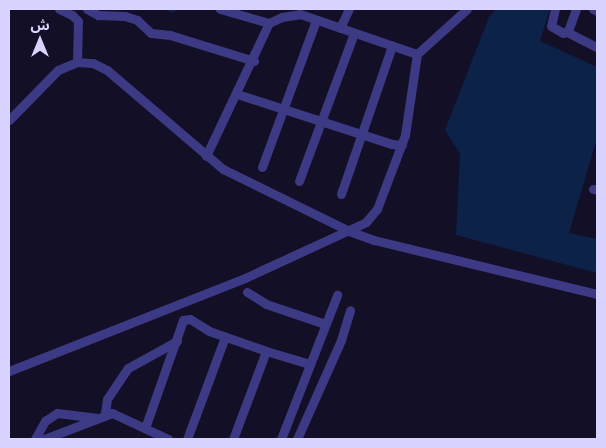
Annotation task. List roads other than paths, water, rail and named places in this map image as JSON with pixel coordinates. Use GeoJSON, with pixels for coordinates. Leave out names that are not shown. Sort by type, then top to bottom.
{"type":"FeatureCollection","features":[{"type":"Feature","properties":{"kind":"street"},"geometry":{"type":"LineString","coordinates":[[59,9],[74,16],[78,24],[77,62]]}},
{"type":"Feature","properties":{"kind":"street"},"geometry":{"type":"LineString","coordinates":[[78,24],[87,9],[98,15],[125,16],[137,20],[151,33],[170,35],[254,61]]}},
{"type":"Feature","properties":{"kind":"street"},"geometry":{"type":"LineString","coordinates":[[220,9],[269,24]]}},
{"type":"Feature","properties":{"kind":"street"},"geometry":{"type":"LineString","coordinates":[[340,28],[349,9]]}},
{"type":"Feature","properties":{"kind":"street"},"geometry":{"type":"LineString","coordinates":[[9,371],[245,278],[366,222],[377,209],[402,145],[410,115],[417,54],[467,9]]}},
{"type":"Feature","properties":{"kind":"street"},"geometry":{"type":"LineString","coordinates":[[556,9],[552,28],[567,32],[597,48]]}},
{"type":"Feature","properties":{"kind":"street"},"geometry":{"type":"LineString","coordinates":[[567,32],[576,9]]}},
{"type":"Feature","properties":{"kind":"street"},"geometry":{"type":"LineString","coordinates":[[593,9],[597,11]]}},
{"type":"Feature","properties":{"kind":"street"},"geometry":{"type":"LineString","coordinates":[[206,156],[254,61],[269,24],[282,17],[300,12],[316,20],[417,54]]}},
{"type":"Feature","properties":{"kind":"street"},"geometry":{"type":"LineString","coordinates":[[262,167],[316,20]]}},
{"type":"Feature","properties":{"kind":"street"},"geometry":{"type":"LineString","coordinates":[[299,181],[354,33]]}},
{"type":"Feature","properties":{"kind":"street"},"geometry":{"type":"LineString","coordinates":[[341,194],[363,135],[392,46]]}},
{"type":"Feature","properties":{"kind":"street"},"geometry":{"type":"LineString","coordinates":[[9,120],[50,76],[77,62],[93,63],[107,70],[206,156],[233,174],[349,231],[374,240],[597,294]]}},
{"type":"Feature","properties":{"kind":"street"},"geometry":{"type":"LineString","coordinates":[[237,94],[363,135],[402,145]]}},
{"type":"Feature","properties":{"kind":"street"},"geometry":{"type":"LineString","coordinates":[[247,292],[266,304],[325,324]]}},
{"type":"Feature","properties":{"kind":"street"},"geometry":{"type":"LineString","coordinates":[[281,439],[336,295]]}},
{"type":"Feature","properties":{"kind":"street"},"geometry":{"type":"LineString","coordinates":[[297,439],[341,340],[350,310]]}},
{"type":"Feature","properties":{"kind":"street"},"geometry":{"type":"LineString","coordinates":[[145,428],[177,341],[179,325],[185,319],[225,337],[310,364]]}},
{"type":"Feature","properties":{"kind":"street"},"geometry":{"type":"LineString","coordinates":[[187,439],[225,337]]}},
{"type":"Feature","properties":{"kind":"street"},"geometry":{"type":"LineString","coordinates":[[105,413],[107,398],[128,368],[177,341]]}},
{"type":"Feature","properties":{"kind":"street"},"geometry":{"type":"LineString","coordinates":[[234,439],[266,351]]}},
{"type":"Feature","properties":{"kind":"street"},"geometry":{"type":"LineString","coordinates":[[34,439],[46,421],[57,413],[96,418]]}},
{"type":"Feature","properties":{"kind":"street"},"geometry":{"type":"LineString","coordinates":[[44,439],[105,413],[117,414],[168,439]]}},
{"type":"Feature","properties":{"kind":"water"},"geometry":{"type":"Polygon","coordinates":[[[497,9],[550,9],[540,41],[597,67],[597,138],[569,233],[597,239],[597,273],[456,235],[460,154],[445,130],[489,17],[497,9]]]}}]}
